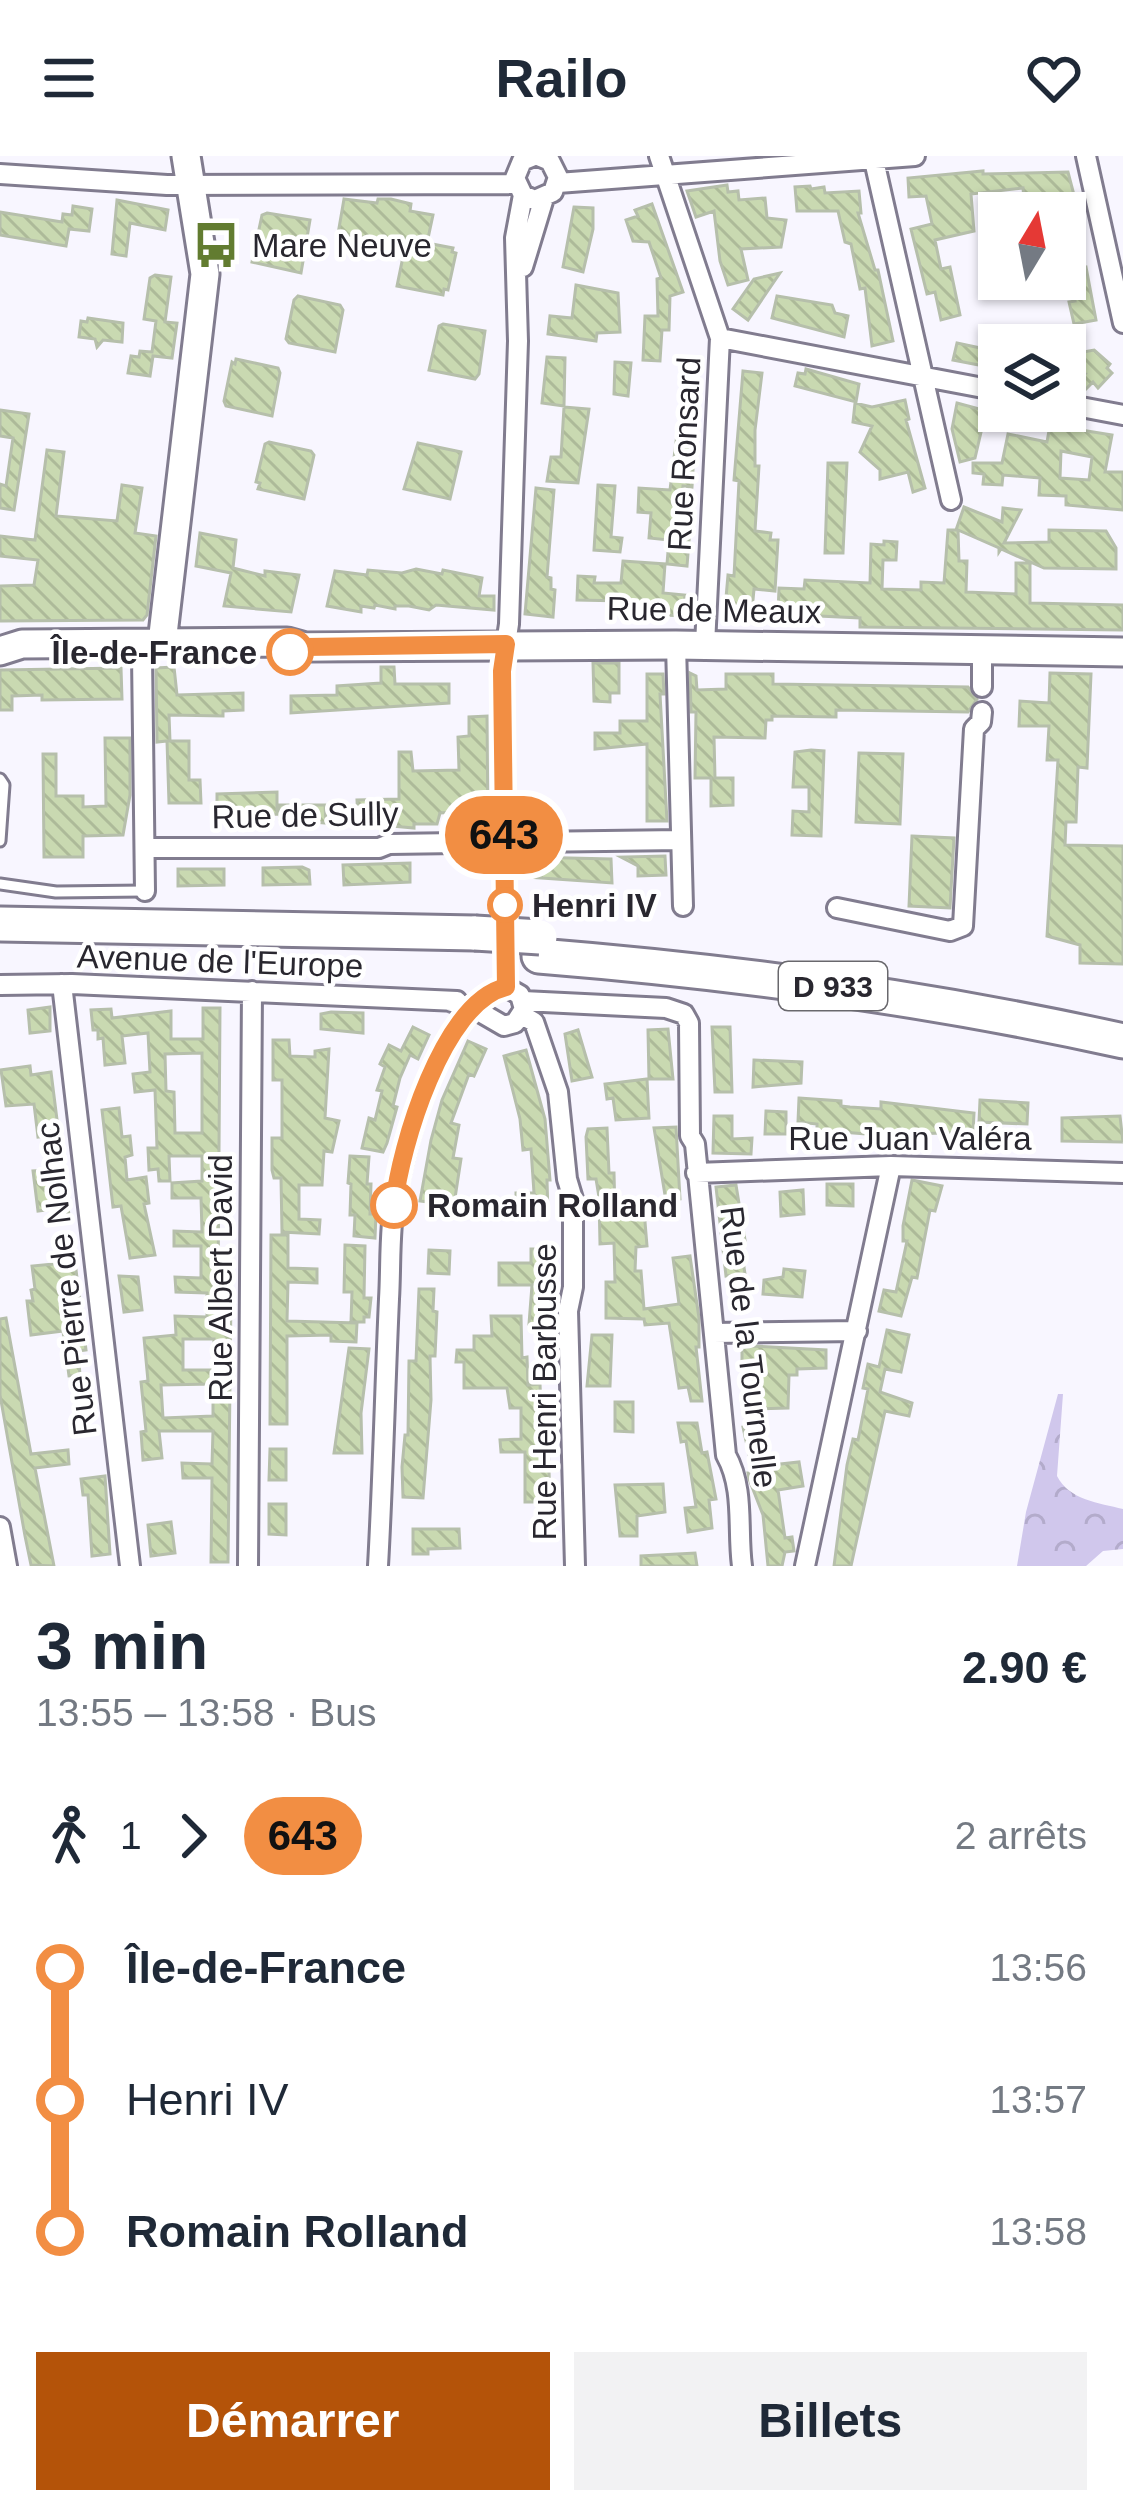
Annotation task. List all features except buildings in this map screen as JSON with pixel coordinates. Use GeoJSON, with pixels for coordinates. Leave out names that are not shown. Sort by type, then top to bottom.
{"type":"FeatureCollection","features":[{"type":"Feature","properties":{"kind":"highway","name":"D 933"},"geometry":{"type":"LineString","coordinates":[[0,924],[475,944],[667,946],[865,970],[1123,1021]]}},
{"type":"Feature","properties":{"kind":"highway","name":"D 933"},"geometry":{"type":"LineString","coordinates":[[0,944],[475,944]]}},
{"type":"Feature","properties":{"kind":"highway","name":"D 933"},"geometry":{"type":"LineString","coordinates":[[539,946],[860,990],[1123,1041]]}},
{"type":"Feature","properties":{"kind":"main road"},"geometry":{"type":"LineString","coordinates":[[152,649],[205,274],[186,156]]}},
{"type":"Feature","properties":{"kind":"main road","name":"Rue de Meaux"},"geometry":{"type":"LineString","coordinates":[[152,649],[286,642],[305,647],[705,645],[1123,652]]}},
{"type":"Feature","properties":{"kind":"main road","name":"Rue de Meaux"},"geometry":{"type":"LineString","coordinates":[[10,653],[22,644],[287,653],[305,647]]}},
{"type":"Feature","properties":{"kind":"street"},"geometry":{"type":"LineString","coordinates":[[0,174],[191,184],[551,191],[663,166],[915,156]]}},
{"type":"Feature","properties":{"kind":"street"},"geometry":{"type":"LineString","coordinates":[[1086,156],[1123,323]]}},
{"type":"Feature","properties":{"kind":"street"},"geometry":{"type":"LineString","coordinates":[[506,987],[502,671],[518,276],[557,171],[539,157],[518,166],[514,268],[518,276]]}},
{"type":"Feature","properties":{"kind":"street"},"geometry":{"type":"LineString","coordinates":[[873,158],[951,500]]}},
{"type":"Feature","properties":{"kind":"street"},"geometry":{"type":"LineString","coordinates":[[663,166],[720,338],[978,387]]}},
{"type":"Feature","properties":{"kind":"street","name":"Rue Ronsard"},"geometry":{"type":"LineString","coordinates":[[705,645],[720,338]]}},
{"type":"Feature","properties":{"kind":"street"},"geometry":{"type":"LineString","coordinates":[[1086,408],[1123,415]]}},
{"type":"Feature","properties":{"kind":"street"},"geometry":{"type":"LineString","coordinates":[[676,645],[683,906]]}},
{"type":"Feature","properties":{"kind":"street"},"geometry":{"type":"LineString","coordinates":[[145,891],[152,649]]}},
{"type":"Feature","properties":{"kind":"street"},"geometry":{"type":"LineString","coordinates":[[982,650],[982,687]]}},
{"type":"Feature","properties":{"kind":"street"},"geometry":{"type":"LineString","coordinates":[[837,908],[950,931],[963,926],[974,729],[982,712]]}},
{"type":"Feature","properties":{"kind":"street","name":"Rue de Sully"},"geometry":{"type":"LineString","coordinates":[[145,848],[681,840]]}},
{"type":"Feature","properties":{"kind":"street","name":"Rue Pierre de Nolhac"},"geometry":{"type":"LineString","coordinates":[[62,984],[130,1566]]}},
{"type":"Feature","properties":{"kind":"street","name":"Avenue de l'Europe"},"geometry":{"type":"LineString","coordinates":[[0,986],[252,991],[444,1000],[482,1008]]}},
{"type":"Feature","properties":{"kind":"street"},"geometry":{"type":"LineString","coordinates":[[378,1566],[396,1192],[418,1108],[455,1026],[482,1008],[491,993],[506,987],[515,991],[522,1008],[504,1026],[482,1008]]}},
{"type":"Feature","properties":{"kind":"street","name":"Rue Albert David"},"geometry":{"type":"LineString","coordinates":[[248,1566],[252,991]]}},
{"type":"Feature","properties":{"kind":"street"},"geometry":{"type":"LineString","coordinates":[[444,1000],[455,1026]]}},
{"type":"Feature","properties":{"kind":"street","name":"Rue de la Tournelle"},"geometry":{"type":"LineString","coordinates":[[522,1008],[666,1008],[684,1014],[688,1022],[690,1136],[695,1144],[726,1455],[734,1468],[742,1532],[742,1566]]}},
{"type":"Feature","properties":{"kind":"street","name":"Rue Henri Barbusse"},"geometry":{"type":"LineString","coordinates":[[522,1008],[534,1022],[558,1092],[573,1199],[568,1334],[574,1566]]}},
{"type":"Feature","properties":{"kind":"street"},"geometry":{"type":"LineString","coordinates":[[805,1566],[892,1166]]}},
{"type":"Feature","properties":{"kind":"street","name":"Rue Juan Valéra"},"geometry":{"type":"LineString","coordinates":[[696,1173],[892,1166],[1123,1173]]}},
{"type":"Feature","properties":{"kind":"street"},"geometry":{"type":"LineString","coordinates":[[714,1333],[857,1331]]}},
{"type":"Feature","properties":{"kind":"street"},"geometry":{"type":"LineString","coordinates":[[0,1527],[7,1566]]}},
{"type":"Feature","properties":{"kind":"lane"},"geometry":{"type":"LineString","coordinates":[[0,779],[4,784],[0,841]]}},
{"type":"Feature","properties":{"kind":"lane"},"geometry":{"type":"LineString","coordinates":[[0,884],[56,892],[145,891]]}},
{"type":"Feature","properties":{"kind":"green space"},"geometry":{"type":"Polygon","coordinates":[[[1058,1394],[1063,1394],[1057,1476],[1077,1495],[1123,1509],[1123,1549],[1103,1551],[1086,1566],[1017,1566],[1026,1512],[1058,1394]]]}},
{"type":"Feature","properties":{"kind":"bus line","name":"643"},"geometry":{"type":"LineString","coordinates":[[290,652],[305,647],[506,644],[502,661],[506,987],[491,993],[455,1026],[418,1108],[394,1205]]}},
{"type":"Feature","properties":{"kind":"place","name":"Mare Neuve"},"geometry":{"type":"Point","coordinates":[216,245]}},
{"type":"Feature","properties":{"kind":"place","name":"Île-de-France"},"geometry":{"type":"Point","coordinates":[290,652]}},
{"type":"Feature","properties":{"kind":"place","name":"Henri IV"},"geometry":{"type":"Point","coordinates":[505,905]}},
{"type":"Feature","properties":{"kind":"place","name":"Romain Rolland"},"geometry":{"type":"Point","coordinates":[394,1205]}}]}
